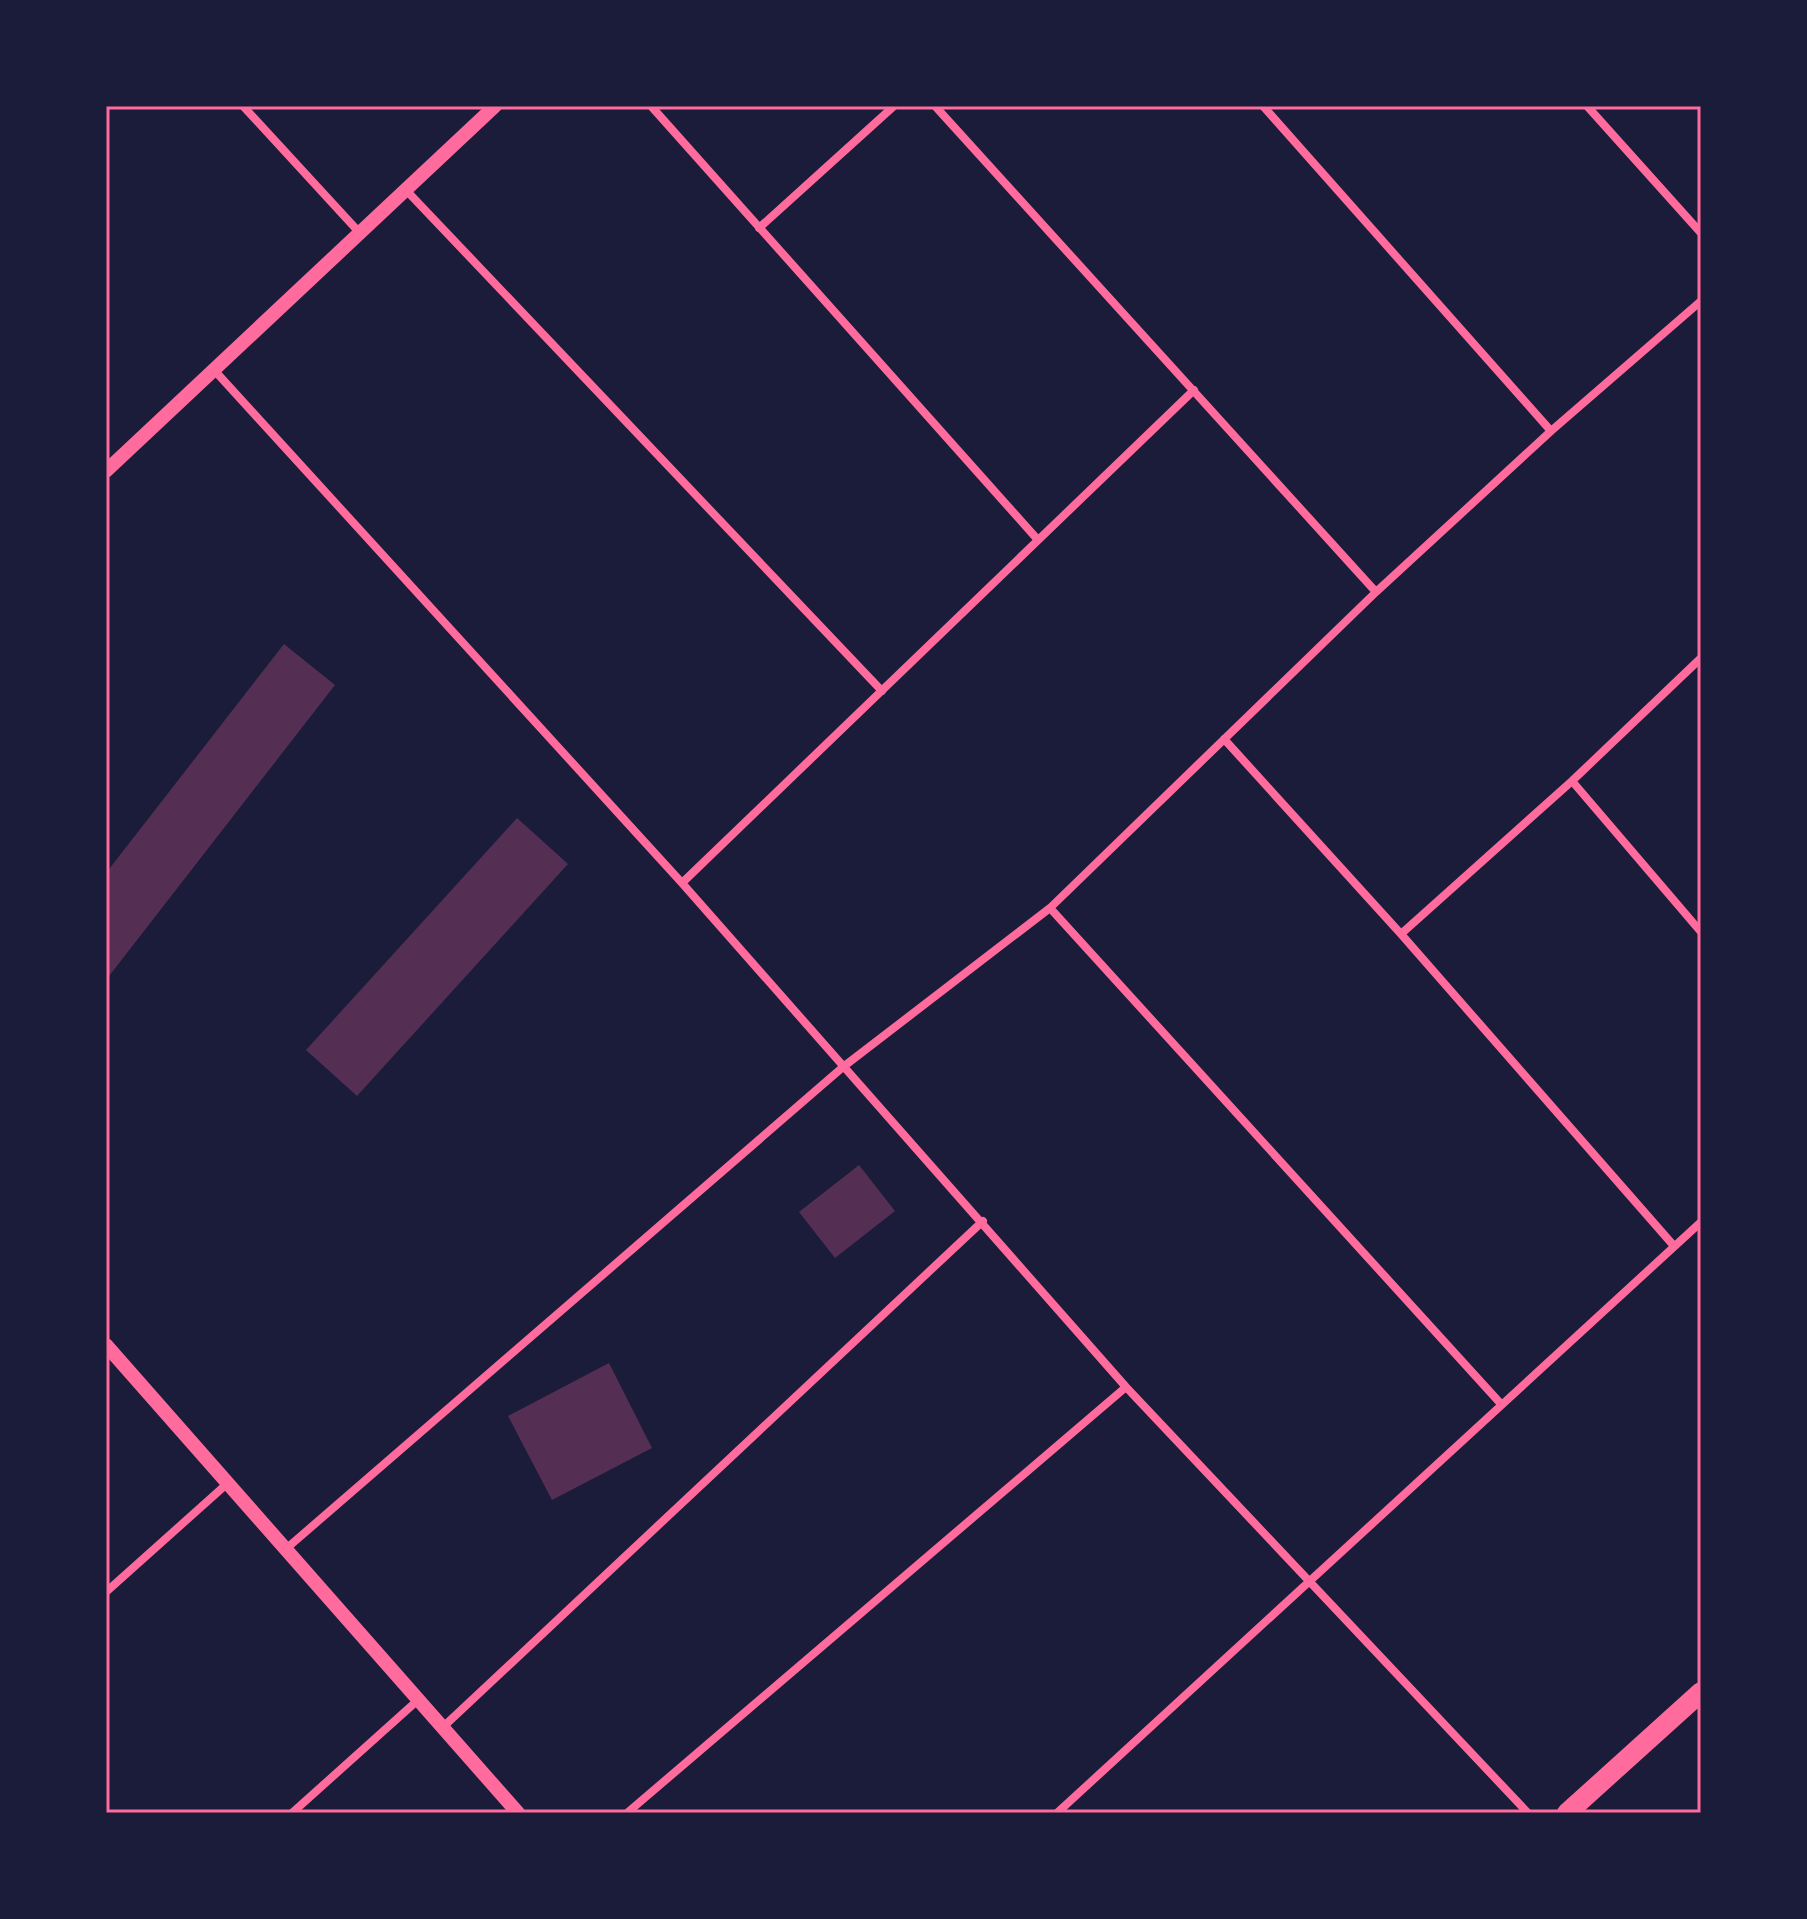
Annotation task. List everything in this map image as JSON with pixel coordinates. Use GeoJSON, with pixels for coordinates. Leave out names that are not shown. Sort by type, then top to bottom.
{"type":"FeatureCollection","features":[{"type":"Feature","properties":{"kind":"main road"},"geometry":{"type":"LineString","coordinates":[[1567,1813],[1701,1692]]}},
{"type":"Feature","properties":{"kind":"street"},"geometry":{"type":"LineString","coordinates":[[243,106],[358,231]]}},
{"type":"Feature","properties":{"kind":"street"},"geometry":{"type":"LineString","coordinates":[[106,471],[215,371],[358,231],[495,106]]}},
{"type":"Feature","properties":{"kind":"street"},"geometry":{"type":"LineString","coordinates":[[651,106],[1038,540]]}},
{"type":"Feature","properties":{"kind":"street"},"geometry":{"type":"LineString","coordinates":[[759,228],[894,106]]}},
{"type":"Feature","properties":{"kind":"street"},"geometry":{"type":"LineString","coordinates":[[935,106],[1376,592]]}},
{"type":"Feature","properties":{"kind":"street"},"geometry":{"type":"LineString","coordinates":[[1263,106],[1551,431]]}},
{"type":"Feature","properties":{"kind":"street"},"geometry":{"type":"LineString","coordinates":[[1587,106],[1701,233]]}},
{"type":"Feature","properties":{"kind":"street"},"geometry":{"type":"LineString","coordinates":[[404,189],[882,691]]}},
{"type":"Feature","properties":{"kind":"street"},"geometry":{"type":"LineString","coordinates":[[287,1548],[843,1067],[1050,908],[1376,592],[1551,431],[1701,301]]}},
{"type":"Feature","properties":{"kind":"street"},"geometry":{"type":"LineString","coordinates":[[215,371],[682,883],[983,1221],[1126,1387],[1528,1813]]}},
{"type":"Feature","properties":{"kind":"street"},"geometry":{"type":"LineString","coordinates":[[682,883],[1194,390]]}},
{"type":"Feature","properties":{"kind":"street"},"geometry":{"type":"LineString","coordinates":[[1401,934],[1572,781],[1701,658]]}},
{"type":"Feature","properties":{"kind":"street"},"geometry":{"type":"LineString","coordinates":[[1224,739],[1401,934],[1674,1246]]}},
{"type":"Feature","properties":{"kind":"street"},"geometry":{"type":"LineString","coordinates":[[1572,781],[1701,932]]}},
{"type":"Feature","properties":{"kind":"street"},"geometry":{"type":"LineString","coordinates":[[1050,908],[1501,1404]]}},
{"type":"Feature","properties":{"kind":"street"},"geometry":{"type":"LineString","coordinates":[[442,1728],[983,1221]]}},
{"type":"Feature","properties":{"kind":"street"},"geometry":{"type":"LineString","coordinates":[[1057,1813],[1701,1222]]}},
{"type":"Feature","properties":{"kind":"street"},"geometry":{"type":"LineString","coordinates":[[106,1345],[518,1813]]}},
{"type":"Feature","properties":{"kind":"street"},"geometry":{"type":"LineString","coordinates":[[627,1813],[1126,1387]]}},
{"type":"Feature","properties":{"kind":"street"},"geometry":{"type":"LineString","coordinates":[[106,1592],[229,1482]]}},
{"type":"Feature","properties":{"kind":"street"},"geometry":{"type":"LineString","coordinates":[[292,1813],[418,1700]]}},
{"type":"Feature","properties":{"kind":"building"},"geometry":{"type":"Polygon","coordinates":[[[284,644],[335,685],[106,980],[106,873],[284,644]]]}},
{"type":"Feature","properties":{"kind":"building"},"geometry":{"type":"Polygon","coordinates":[[[517,818],[568,864],[357,1096],[306,1050],[517,818]]]}},
{"type":"Feature","properties":{"kind":"building"},"geometry":{"type":"Polygon","coordinates":[[[859,1165],[895,1211],[835,1258],[799,1212],[859,1165]]]}},
{"type":"Feature","properties":{"kind":"building"},"geometry":{"type":"Polygon","coordinates":[[[609,1363],[652,1448],[552,1500],[508,1416],[609,1363]]]}}]}
